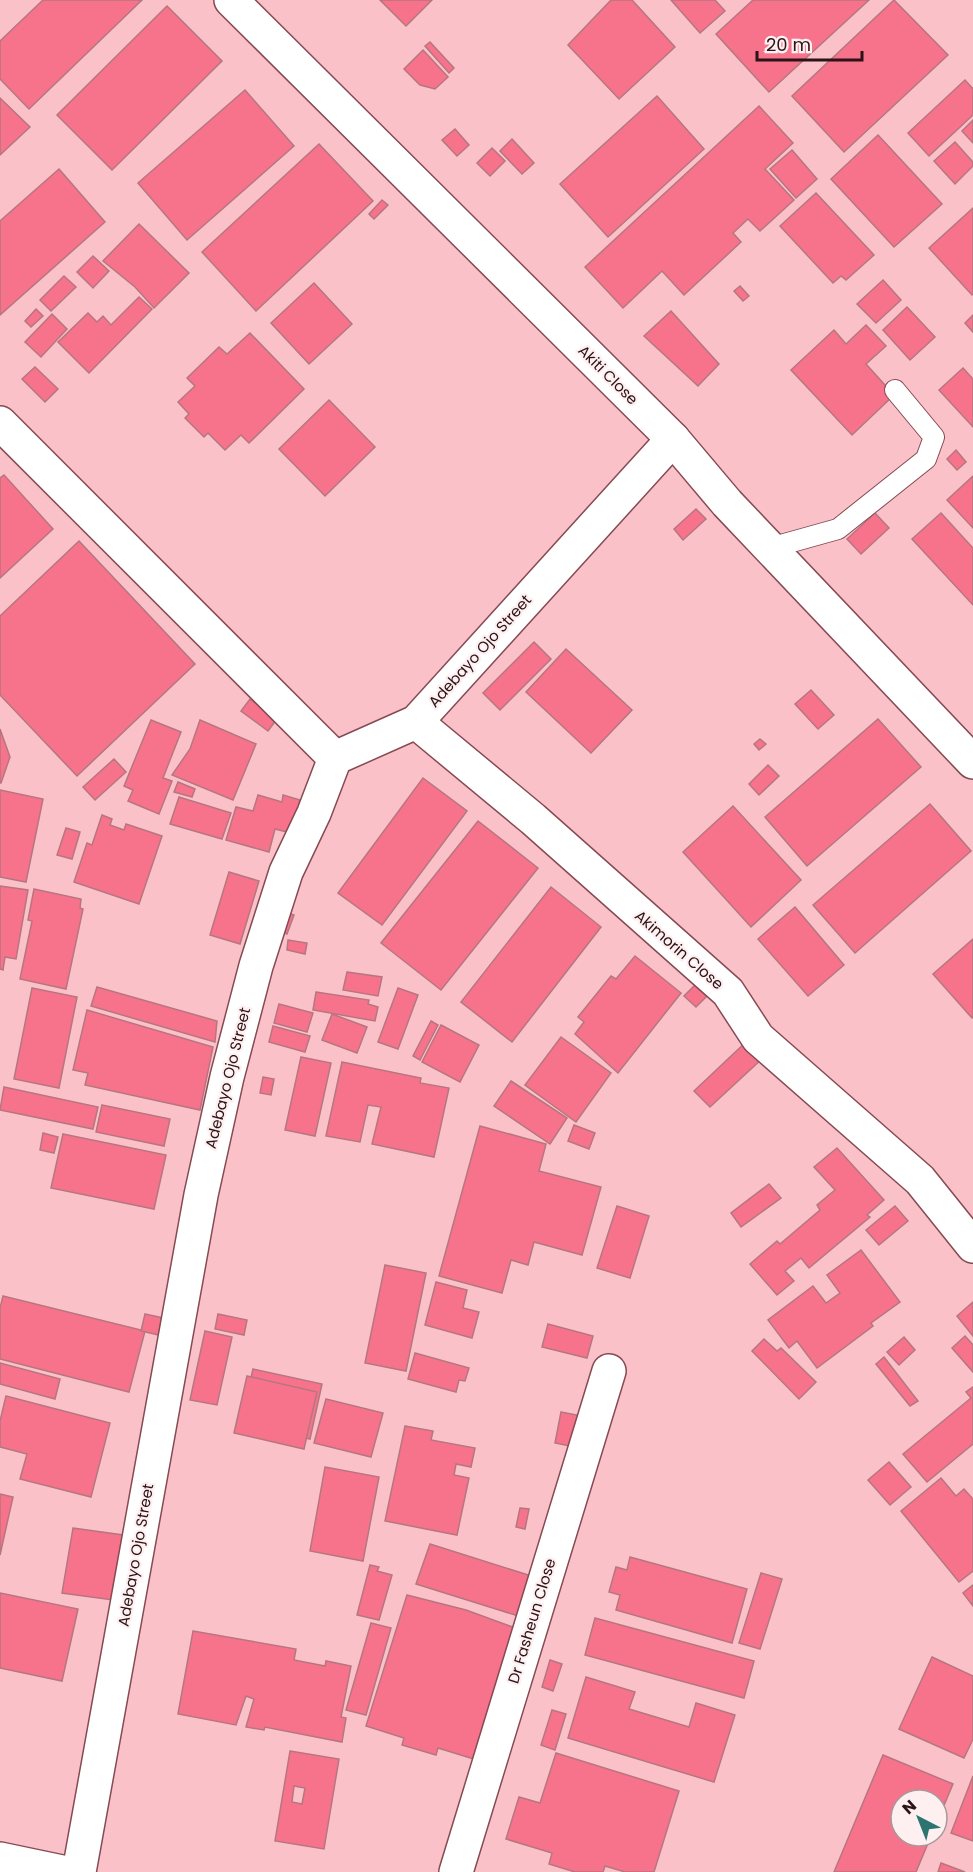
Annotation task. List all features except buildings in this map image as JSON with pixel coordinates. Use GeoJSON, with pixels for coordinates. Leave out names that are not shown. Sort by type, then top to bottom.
{"type":"FeatureCollection","features":[{"type":"Feature","properties":{"kind":"street","name":"Akiti Close"},"geometry":{"type":"LineString","coordinates":[[231,0],[673,440],[727,503],[973,762]]}},
{"type":"Feature","properties":{"kind":"street"},"geometry":{"type":"LineString","coordinates":[[0,423],[335,758]]}},
{"type":"Feature","properties":{"kind":"street","name":"Adebayo Ojo Street"},"geometry":{"type":"LineString","coordinates":[[79,1872],[201,1195],[222,1099],[256,966],[286,872],[314,813],[335,758],[416,722],[673,440]]}},
{"type":"Feature","properties":{"kind":"street","name":"Akimorin Close"},"geometry":{"type":"LineString","coordinates":[[416,722],[533,819],[728,992],[758,1038],[920,1180],[973,1246]]}},
{"type":"Feature","properties":{"kind":"street","name":"Dr Fasheun Close"},"geometry":{"type":"LineString","coordinates":[[456,1872],[609,1371]]}},
{"type":"Feature","properties":{"kind":"street"},"geometry":{"type":"LineString","coordinates":[[0,1859],[62,1872]]}},
{"type":"Feature","properties":{"kind":"lane"},"geometry":{"type":"LineString","coordinates":[[770,548],[838,530],[926,459],[934,436],[895,390]]}}]}
